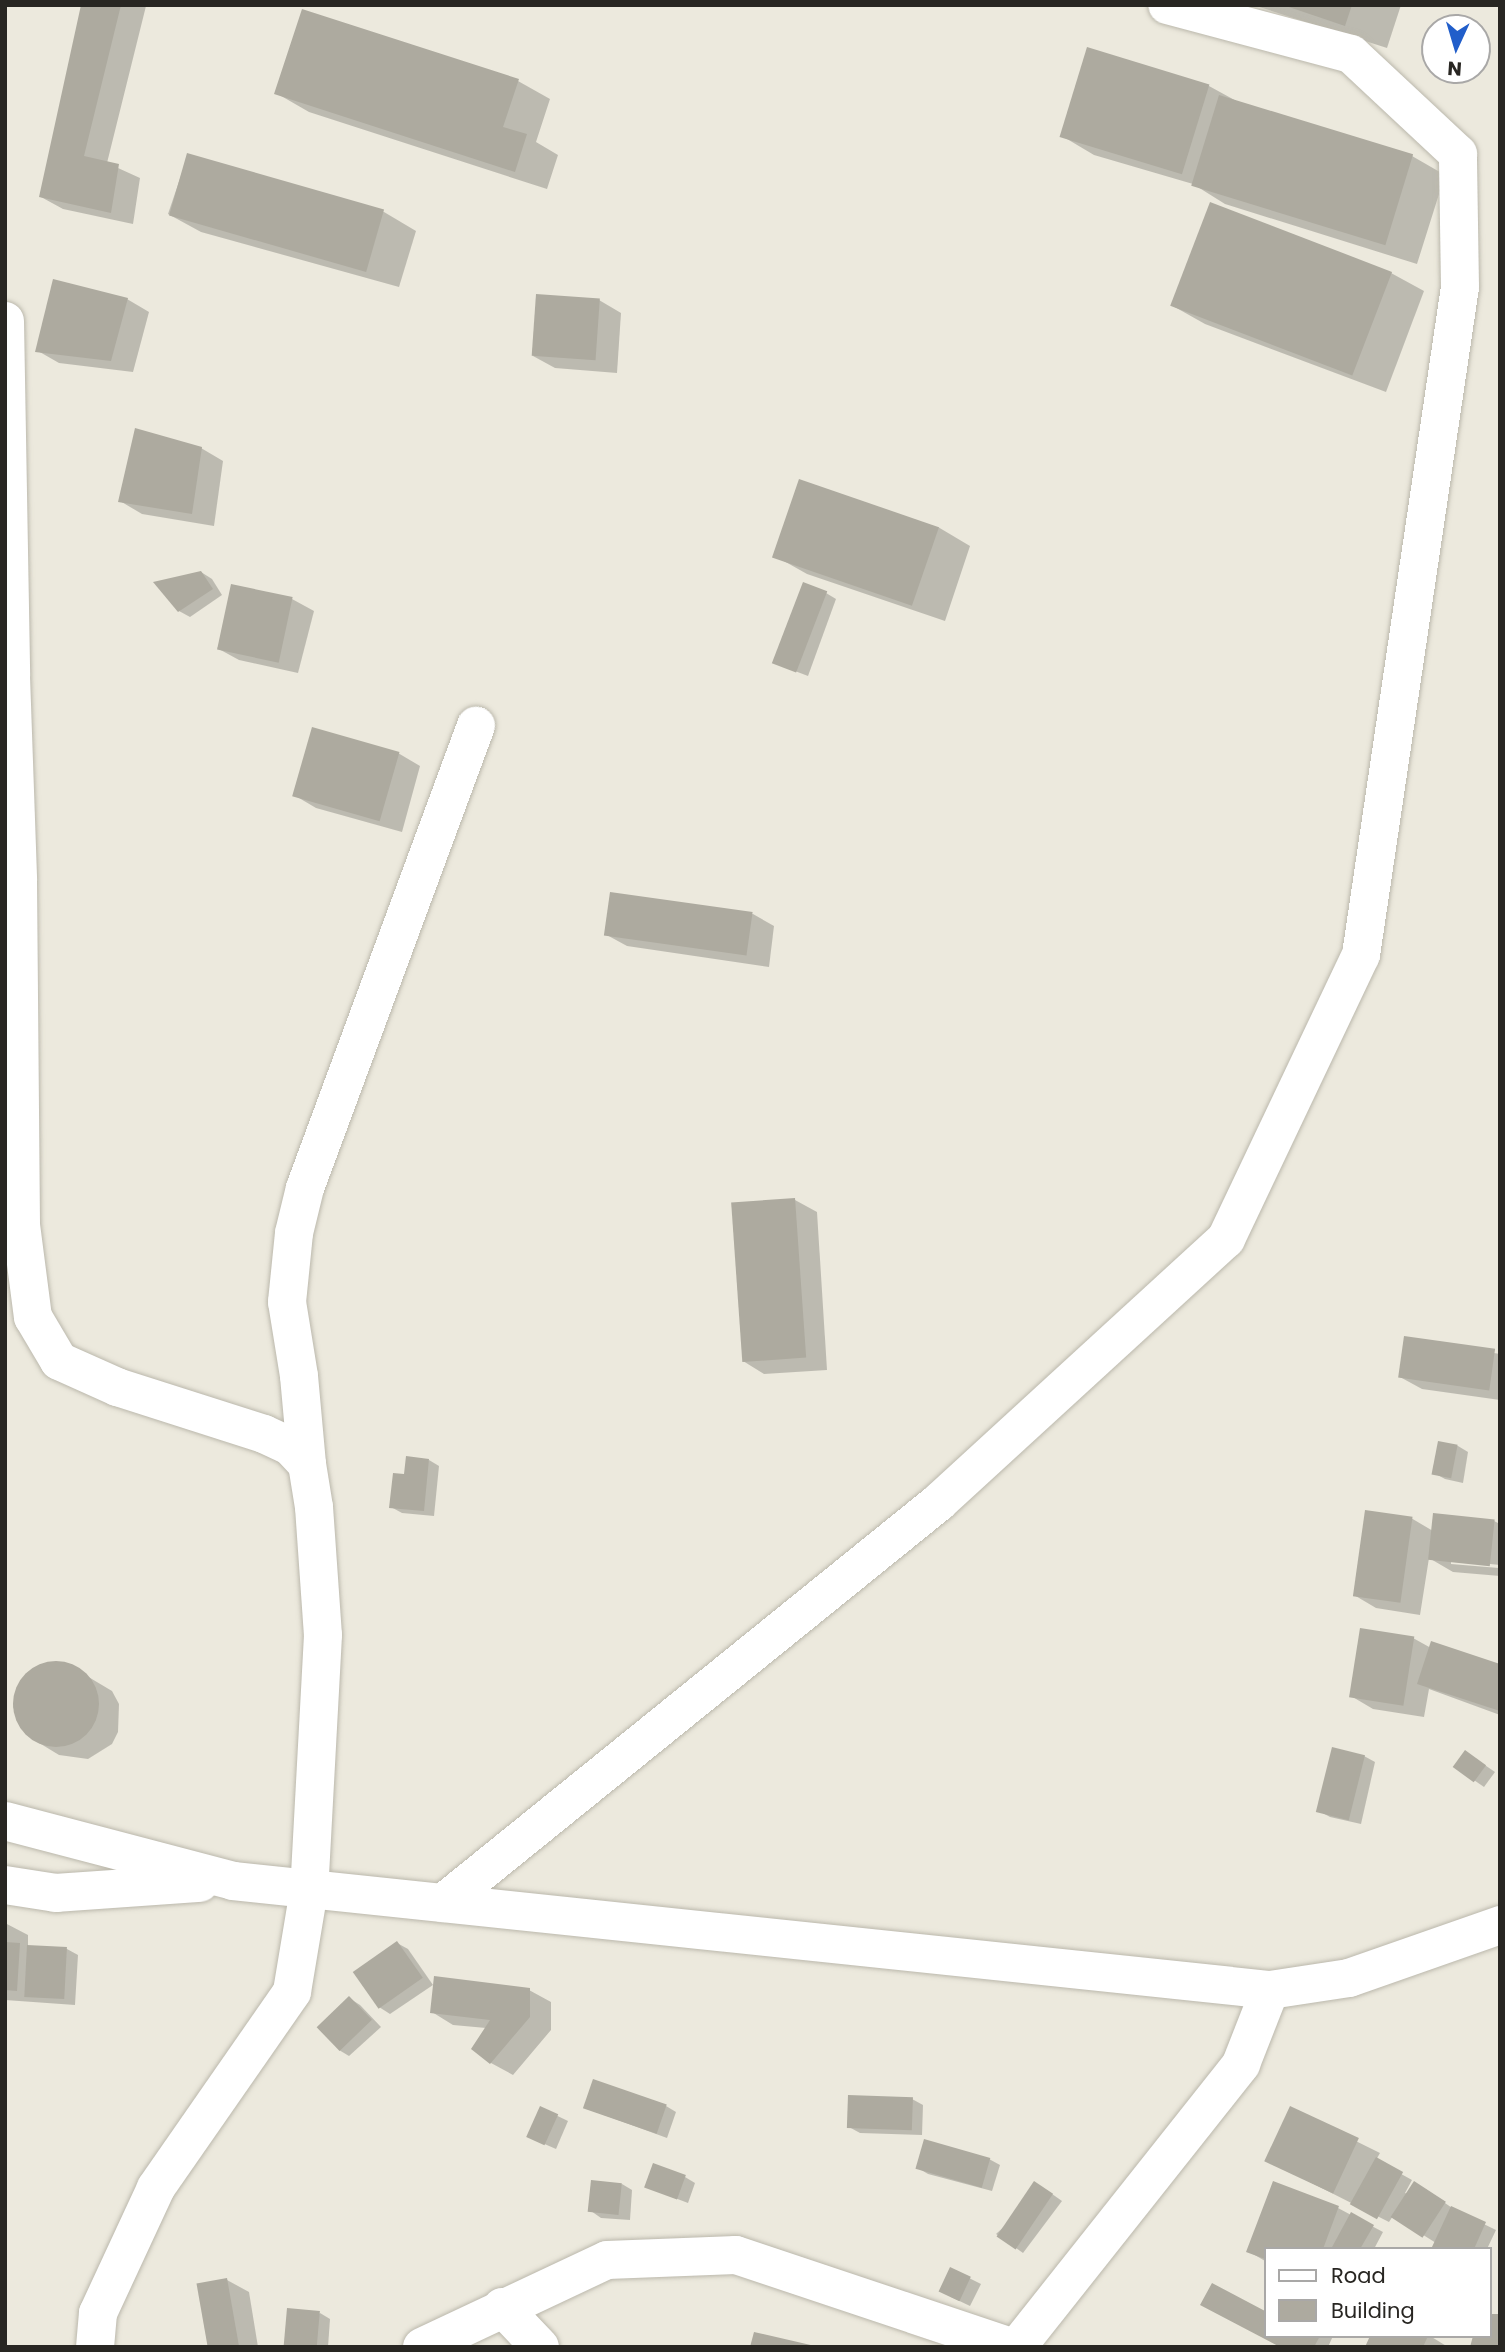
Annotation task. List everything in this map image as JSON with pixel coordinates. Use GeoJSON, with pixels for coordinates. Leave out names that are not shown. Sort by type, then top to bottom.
{"type":"FeatureCollection","features":[{"type":"Feature","properties":{"kind":"street"},"geometry":{"type":"LineString","coordinates":[[443,1903],[939,1502],[1226,1239],[1361,956],[1460,287],[1458,154],[1351,54],[1167,5]]}},
{"type":"Feature","properties":{"kind":"street"},"geometry":{"type":"LineString","coordinates":[[5,321],[18,880],[22,1225],[33,1317],[59,1361],[117,1387],[264,1434],[290,1446],[307,1464]]}},
{"type":"Feature","properties":{"kind":"street"},"geometry":{"type":"LineString","coordinates":[[95,2347],[99,2313],[156,2188],[292,1992],[309,1890],[323,1635],[314,1507],[287,1301],[294,1233],[305,1188],[476,726]]}},
{"type":"Feature","properties":{"kind":"street"},"geometry":{"type":"LineString","coordinates":[[5,1821],[233,1881],[1270,1990],[1349,1978],[1500,1925]]}},
{"type":"Feature","properties":{"kind":"street"},"geometry":{"type":"LineString","coordinates":[[5,1885],[56,1893],[233,1881]]}},
{"type":"Feature","properties":{"kind":"street"},"geometry":{"type":"LineString","coordinates":[[1017,2347],[1241,2064],[1270,1990]]}},
{"type":"Feature","properties":{"kind":"street"},"geometry":{"type":"LineString","coordinates":[[422,2347],[502,2307],[607,2260],[736,2255],[1011,2347]]}},
{"type":"Feature","properties":{"kind":"street"},"geometry":{"type":"LineString","coordinates":[[502,2307],[540,2347]]}},
{"type":"Feature","properties":{"kind":"building"},"geometry":{"type":"Polygon","coordinates":[[[81,5],[121,5],[84,156],[119,164],[111,213],[39,197],[81,5]]]}},
{"type":"Feature","properties":{"kind":"building"},"geometry":{"type":"Polygon","coordinates":[[[1283,5],[1352,5],[1345,26],[1283,5]]]}},
{"type":"Feature","properties":{"kind":"building"},"geometry":{"type":"Polygon","coordinates":[[[302,9],[519,79],[503,127],[527,134],[515,172],[274,94],[302,9]]]}},
{"type":"Feature","properties":{"kind":"building"},"geometry":{"type":"Polygon","coordinates":[[[1087,47],[1209,84],[1182,174],[1060,137],[1087,47]]]}},
{"type":"Feature","properties":{"kind":"building"},"geometry":{"type":"Polygon","coordinates":[[[1219,95],[1413,154],[1385,245],[1191,186],[1219,95]]]}},
{"type":"Feature","properties":{"kind":"building"},"geometry":{"type":"Polygon","coordinates":[[[187,153],[384,210],[366,272],[169,215],[187,153]]]}},
{"type":"Feature","properties":{"kind":"building"},"geometry":{"type":"Polygon","coordinates":[[[1210,202],[1392,272],[1352,376],[1170,306],[1210,202]]]}},
{"type":"Feature","properties":{"kind":"building"},"geometry":{"type":"Polygon","coordinates":[[[53,279],[128,298],[111,361],[35,352],[53,279]]]}},
{"type":"Feature","properties":{"kind":"building"},"geometry":{"type":"Polygon","coordinates":[[[536,294],[600,298],[596,360],[532,356],[536,294]]]}},
{"type":"Feature","properties":{"kind":"building"},"geometry":{"type":"Polygon","coordinates":[[[135,428],[202,447],[192,514],[118,502],[135,428]]]}},
{"type":"Feature","properties":{"kind":"building"},"geometry":{"type":"Polygon","coordinates":[[[799,479],[939,527],[912,606],[772,557],[799,479]]]}},
{"type":"Feature","properties":{"kind":"building"},"geometry":{"type":"Polygon","coordinates":[[[201,571],[213,589],[178,612],[153,582],[201,571]]]}},
{"type":"Feature","properties":{"kind":"building"},"geometry":{"type":"Polygon","coordinates":[[[803,582],[827,591],[796,673],[772,663],[803,582]]]}},
{"type":"Feature","properties":{"kind":"building"},"geometry":{"type":"Polygon","coordinates":[[[231,584],[293,597],[279,663],[217,650],[231,584]]]}},
{"type":"Feature","properties":{"kind":"building"},"geometry":{"type":"Polygon","coordinates":[[[312,727],[399,752],[380,821],[292,796],[312,727]]]}},
{"type":"Feature","properties":{"kind":"building"},"geometry":{"type":"Polygon","coordinates":[[[610,892],[753,912],[746,956],[604,936],[610,892]]]}},
{"type":"Feature","properties":{"kind":"building"},"geometry":{"type":"Polygon","coordinates":[[[795,1198],[806,1358],[742,1362],[731,1202],[795,1198]]]}},
{"type":"Feature","properties":{"kind":"building"},"geometry":{"type":"Polygon","coordinates":[[[1404,1336],[1495,1349],[1489,1390],[1398,1378],[1404,1336]]]}},
{"type":"Feature","properties":{"kind":"building"},"geometry":{"type":"Polygon","coordinates":[[[1438,1441],[1458,1445],[1451,1478],[1432,1474],[1438,1441]]]}},
{"type":"Feature","properties":{"kind":"building"},"geometry":{"type":"Polygon","coordinates":[[[406,1456],[429,1459],[424,1511],[389,1508],[393,1473],[404,1474],[406,1456]]]}},
{"type":"Feature","properties":{"kind":"building"},"geometry":{"type":"Polygon","coordinates":[[[1365,1510],[1413,1517],[1400,1603],[1353,1596],[1365,1510]]]}},
{"type":"Feature","properties":{"kind":"building"},"geometry":{"type":"Polygon","coordinates":[[[1433,1513],[1495,1519],[1490,1566],[1428,1560],[1433,1513]]]}},
{"type":"Feature","properties":{"kind":"building"},"geometry":{"type":"Polygon","coordinates":[[[1360,1628],[1414,1637],[1403,1706],[1349,1697],[1360,1628]]]}},
{"type":"Feature","properties":{"kind":"building"},"geometry":{"type":"Polygon","coordinates":[[[1431,1641],[1500,1664],[1500,1711],[1417,1684],[1431,1641]]]}},
{"type":"Feature","properties":{"kind":"building"},"geometry":{"type":"Polygon","coordinates":[[[48,1661],[64,1661],[87,1673],[96,1687],[99,1704],[96,1721],[87,1735],[64,1747],[48,1747],[32,1740],[20,1728],[13,1712],[13,1696],[20,1680],[32,1668],[48,1661]]]}},
{"type":"Feature","properties":{"kind":"building"},"geometry":{"type":"Polygon","coordinates":[[[1332,1747],[1365,1755],[1349,1820],[1316,1812],[1332,1747]]]}},
{"type":"Feature","properties":{"kind":"building"},"geometry":{"type":"Polygon","coordinates":[[[1465,1750],[1486,1765],[1474,1782],[1453,1767],[1465,1750]]]}},
{"type":"Feature","properties":{"kind":"building"},"geometry":{"type":"Polygon","coordinates":[[[397,1941],[423,1978],[379,2009],[353,1972],[397,1941]]]}},
{"type":"Feature","properties":{"kind":"building"},"geometry":{"type":"Polygon","coordinates":[[[5,1942],[20,1943],[17,1991],[5,1990],[5,1942]]]}},
{"type":"Feature","properties":{"kind":"building"},"geometry":{"type":"Polygon","coordinates":[[[27,1945],[67,1947],[64,1999],[24,1997],[27,1945]]]}},
{"type":"Feature","properties":{"kind":"building"},"geometry":{"type":"Polygon","coordinates":[[[434,1976],[530,1988],[530,2017],[490,2064],[471,2049],[490,2020],[430,2013],[434,1976]]]}},
{"type":"Feature","properties":{"kind":"building"},"geometry":{"type":"Polygon","coordinates":[[[349,1996],[372,2020],[340,2051],[317,2027],[349,1996]]]}},
{"type":"Feature","properties":{"kind":"building"},"geometry":{"type":"Polygon","coordinates":[[[593,2079],[667,2104],[657,2134],[583,2108],[593,2079]]]}},
{"type":"Feature","properties":{"kind":"building"},"geometry":{"type":"Polygon","coordinates":[[[848,2095],[913,2097],[912,2130],[847,2128],[848,2095]]]}},
{"type":"Feature","properties":{"kind":"building"},"geometry":{"type":"Polygon","coordinates":[[[540,2106],[558,2114],[544,2145],[526,2137],[540,2106]]]}},
{"type":"Feature","properties":{"kind":"building"},"geometry":{"type":"Polygon","coordinates":[[[1290,2106],[1359,2138],[1333,2193],[1264,2161],[1290,2106]]]}},
{"type":"Feature","properties":{"kind":"building"},"geometry":{"type":"Polygon","coordinates":[[[924,2139],[990,2158],[982,2188],[915,2169],[924,2139]]]}},
{"type":"Feature","properties":{"kind":"building"},"geometry":{"type":"Polygon","coordinates":[[[1376,2157],[1403,2172],[1377,2219],[1350,2204],[1376,2157]]]}},
{"type":"Feature","properties":{"kind":"building"},"geometry":{"type":"Polygon","coordinates":[[[653,2163],[686,2175],[677,2199],[644,2187],[653,2163]]]}},
{"type":"Feature","properties":{"kind":"building"},"geometry":{"type":"Polygon","coordinates":[[[591,2180],[622,2183],[618,2215],[588,2212],[591,2180]]]}},
{"type":"Feature","properties":{"kind":"building"},"geometry":{"type":"Polygon","coordinates":[[[1034,2181],[1053,2194],[1016,2249],[997,2237],[1034,2181]]]}},
{"type":"Feature","properties":{"kind":"building"},"geometry":{"type":"Polygon","coordinates":[[[1273,2181],[1339,2206],[1324,2247],[1264,2247],[1264,2259],[1246,2252],[1273,2181]]]}},
{"type":"Feature","properties":{"kind":"building"},"geometry":{"type":"Polygon","coordinates":[[[1414,2181],[1446,2202],[1422,2238],[1391,2217],[1414,2181]]]}},
{"type":"Feature","properties":{"kind":"building"},"geometry":{"type":"Polygon","coordinates":[[[1451,2206],[1486,2222],[1475,2247],[1432,2247],[1451,2206]]]}},
{"type":"Feature","properties":{"kind":"building"},"geometry":{"type":"Polygon","coordinates":[[[1351,2212],[1374,2225],[1361,2247],[1332,2247],[1351,2212]]]}},
{"type":"Feature","properties":{"kind":"building"},"geometry":{"type":"Polygon","coordinates":[[[950,2267],[971,2277],[959,2301],[939,2291],[950,2267]]]}},
{"type":"Feature","properties":{"kind":"building"},"geometry":{"type":"Polygon","coordinates":[[[227,2278],[239,2347],[208,2347],[196,2283],[227,2278]]]}},
{"type":"Feature","properties":{"kind":"building"},"geometry":{"type":"Polygon","coordinates":[[[1212,2283],[1264,2310],[1264,2338],[1319,2338],[1314,2347],[1280,2347],[1200,2305],[1212,2283]]]}},
{"type":"Feature","properties":{"kind":"building"},"geometry":{"type":"Polygon","coordinates":[[[287,2308],[320,2311],[317,2347],[284,2347],[287,2308]]]}},
{"type":"Feature","properties":{"kind":"building"},"geometry":{"type":"Polygon","coordinates":[[[1491,2314],[1500,2314],[1500,2347],[1470,2347],[1472,2338],[1491,2338],[1491,2314]]]}},
{"type":"Feature","properties":{"kind":"building"},"geometry":{"type":"Polygon","coordinates":[[[754,2332],[815,2346],[815,2347],[750,2347],[754,2332]]]}},
{"type":"Feature","properties":{"kind":"building"},"geometry":{"type":"Polygon","coordinates":[[[1369,2338],[1427,2338],[1423,2347],[1365,2347],[1369,2338]]]}}]}
